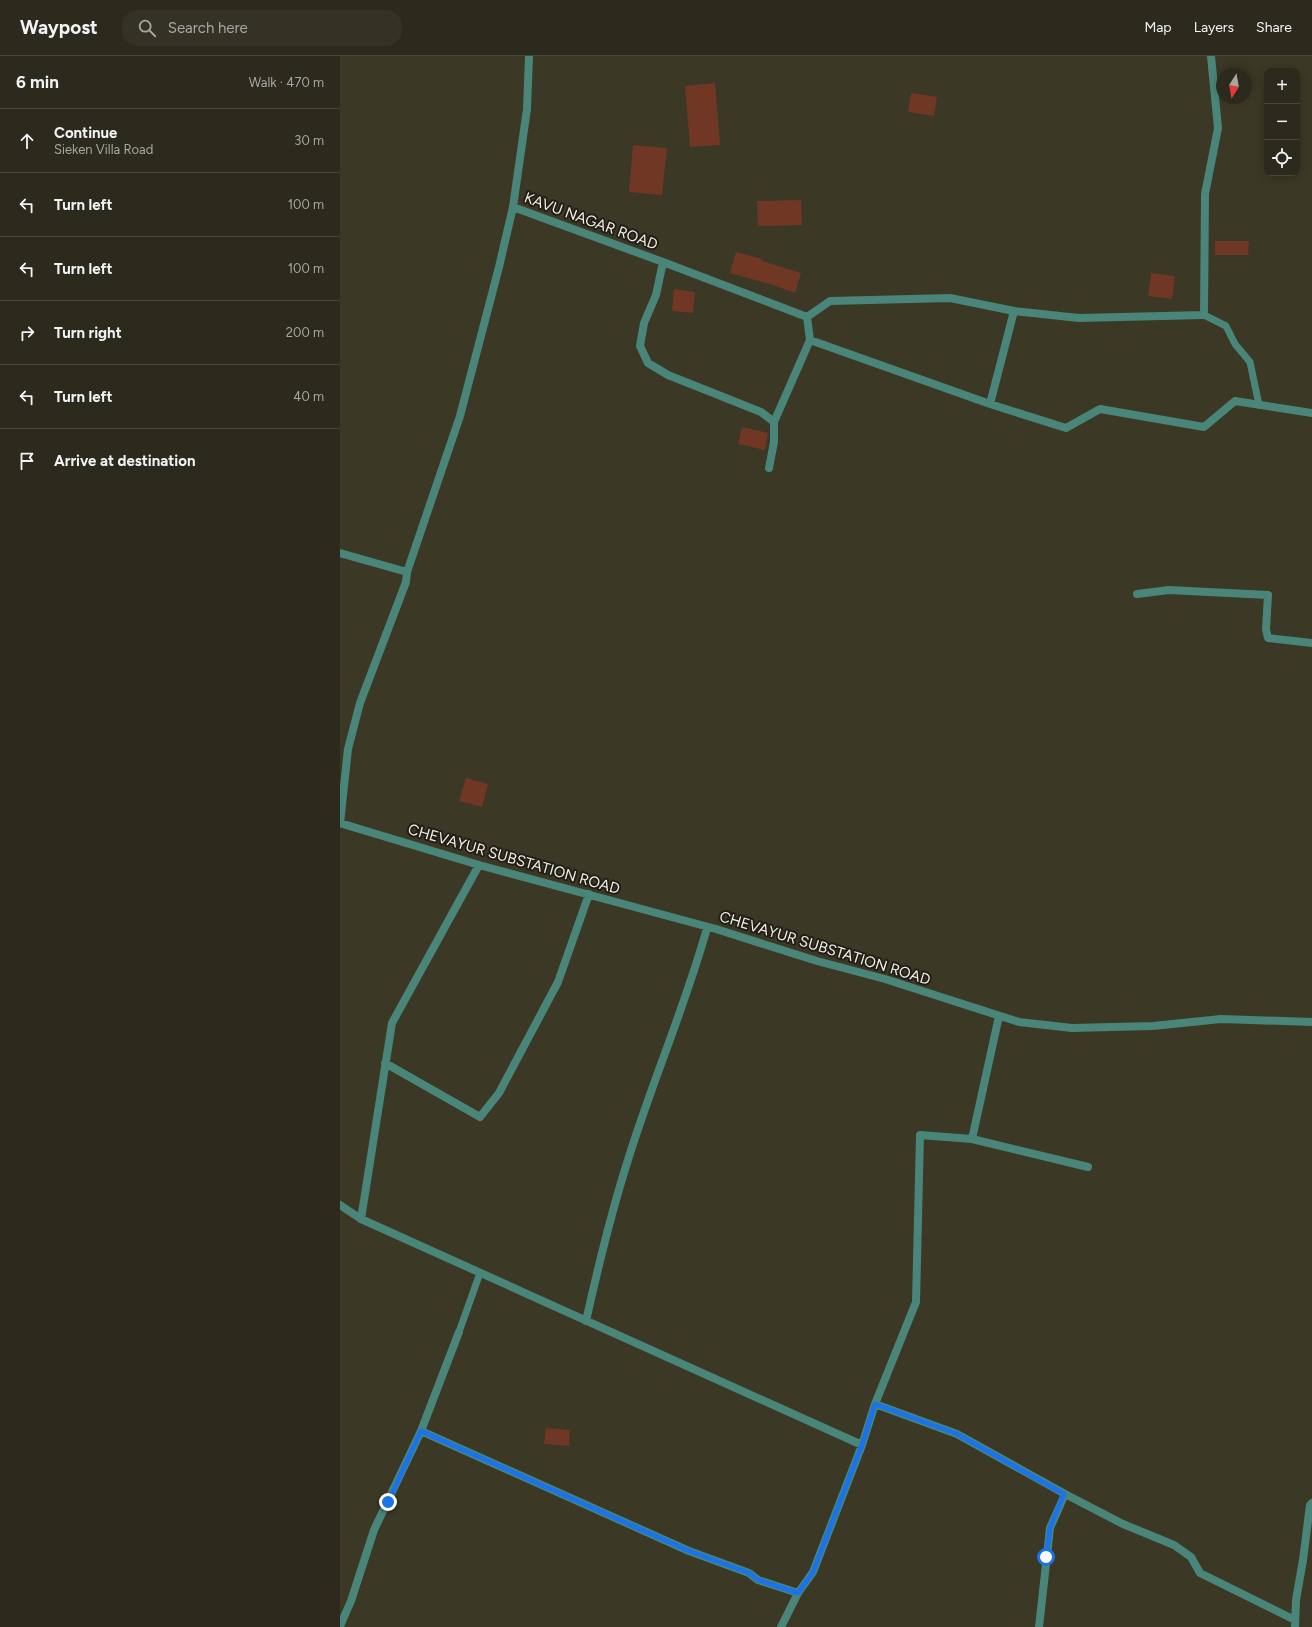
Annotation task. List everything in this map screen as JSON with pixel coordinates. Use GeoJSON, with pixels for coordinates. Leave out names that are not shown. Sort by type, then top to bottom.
{"type":"FeatureCollection","features":[{"type":"Feature","properties":{"kind":"street","name":"KAVU NAGAR ROAD"},"geometry":{"type":"LineString","coordinates":[[529,56],[527,109],[513,207],[663,262],[656,295],[644,323],[640,346],[648,363],[668,375],[761,412],[774,422]]}},
{"type":"Feature","properties":{"kind":"street"},"geometry":{"type":"LineString","coordinates":[[807,317],[830,301],[950,298],[1014,311],[1079,318],[1204,315],[1205,194],[1218,128],[1211,56]]}},
{"type":"Feature","properties":{"kind":"street"},"geometry":{"type":"LineString","coordinates":[[340,823],[348,749],[360,703],[406,582],[407,572],[460,416],[513,207]]}},
{"type":"Feature","properties":{"kind":"street"},"geometry":{"type":"LineString","coordinates":[[663,262],[807,317]]}},
{"type":"Feature","properties":{"kind":"street"},"geometry":{"type":"LineString","coordinates":[[990,404],[1014,311]]}},
{"type":"Feature","properties":{"kind":"street"},"geometry":{"type":"LineString","coordinates":[[769,468],[774,442],[774,422],[810,340],[807,317]]}},
{"type":"Feature","properties":{"kind":"street"},"geometry":{"type":"LineString","coordinates":[[810,340],[990,404],[1066,428],[1100,409],[1204,427],[1235,401],[1312,413]]}},
{"type":"Feature","properties":{"kind":"street"},"geometry":{"type":"LineString","coordinates":[[340,553],[407,572]]}},
{"type":"Feature","properties":{"kind":"street"},"geometry":{"type":"LineString","coordinates":[[1137,594],[1169,590],[1268,595],[1266,629],[1268,638],[1312,643]]}},
{"type":"Feature","properties":{"kind":"street","name":"CHEVAYUR SUBSTATION ROAD"},"geometry":{"type":"LineString","coordinates":[[340,823],[479,865],[589,894],[885,979],[1019,1022],[1072,1028],[1153,1026],[1221,1019],[1312,1022]]}},
{"type":"Feature","properties":{"kind":"street"},"geometry":{"type":"LineString","coordinates":[[361,1219],[392,1023],[479,865]]}},
{"type":"Feature","properties":{"kind":"street"},"geometry":{"type":"LineString","coordinates":[[385,1063],[480,1117],[499,1093],[558,982],[589,894]]}},
{"type":"Feature","properties":{"kind":"street"},"geometry":{"type":"LineString","coordinates":[[586,1321],[599,1263],[628,1160],[696,967],[707,928]]}},
{"type":"Feature","properties":{"kind":"street"},"geometry":{"type":"LineString","coordinates":[[972,1139],[998,1016]]}},
{"type":"Feature","properties":{"kind":"street"},"geometry":{"type":"LineString","coordinates":[[781,1627],[798,1593],[813,1572],[862,1445],[875,1404],[916,1302],[920,1135],[972,1139],[1088,1167]]}},
{"type":"Feature","properties":{"kind":"street"},"geometry":{"type":"LineString","coordinates":[[340,1205],[361,1219],[862,1445]]}},
{"type":"Feature","properties":{"kind":"street"},"geometry":{"type":"LineString","coordinates":[[340,1626],[351,1601],[374,1530],[421,1431],[459,1332]]}},
{"type":"Feature","properties":{"kind":"street"},"geometry":{"type":"LineString","coordinates":[[875,1404],[957,1434],[1064,1494],[1123,1524],[1174,1546],[1191,1557],[1200,1573],[1295,1624],[1307,1523],[1310,1505],[1312,1503]]}},
{"type":"Feature","properties":{"kind":"street"},"geometry":{"type":"LineString","coordinates":[[421,1431],[689,1551],[749,1573],[758,1580],[798,1593]]}},
{"type":"Feature","properties":{"kind":"street"},"geometry":{"type":"LineString","coordinates":[[1039,1627],[1050,1528],[1064,1494]]}},
{"type":"Feature","properties":{"kind":"lane"},"geometry":{"type":"LineString","coordinates":[[1204,315],[1226,326],[1235,344],[1250,362],[1259,405]]}},
{"type":"Feature","properties":{"kind":"lane"},"geometry":{"type":"LineString","coordinates":[[459,1332],[480,1273]]}},
{"type":"Feature","properties":{"kind":"building"},"geometry":{"type":"Polygon","coordinates":[[[715,83],[720,145],[690,147],[685,86],[715,83]]]}},
{"type":"Feature","properties":{"kind":"building"},"geometry":{"type":"Polygon","coordinates":[[[911,93],[937,97],[934,116],[908,112],[911,93]]]}},
{"type":"Feature","properties":{"kind":"building"},"geometry":{"type":"Polygon","coordinates":[[[633,145],[667,148],[662,195],[629,192],[633,145]]]}},
{"type":"Feature","properties":{"kind":"building"},"geometry":{"type":"Polygon","coordinates":[[[801,200],[802,225],[758,226],[757,201],[801,200]]]}},
{"type":"Feature","properties":{"kind":"building"},"geometry":{"type":"Polygon","coordinates":[[[1215,241],[1249,241],[1248,255],[1215,255],[1215,241]]]}},
{"type":"Feature","properties":{"kind":"building"},"geometry":{"type":"Polygon","coordinates":[[[736,252],[762,259],[762,261],[801,273],[795,293],[730,273],[736,252]]]}},
{"type":"Feature","properties":{"kind":"building"},"geometry":{"type":"Polygon","coordinates":[[[1151,273],[1175,276],[1172,299],[1148,296],[1151,273]]]}},
{"type":"Feature","properties":{"kind":"building"},"geometry":{"type":"Polygon","coordinates":[[[674,289],[695,292],[693,313],[672,311],[674,289]]]}},
{"type":"Feature","properties":{"kind":"building"},"geometry":{"type":"Polygon","coordinates":[[[742,427],[768,433],[765,450],[738,444],[742,427]]]}},
{"type":"Feature","properties":{"kind":"building"},"geometry":{"type":"Polygon","coordinates":[[[466,778],[488,784],[482,807],[459,801],[466,778]]]}},
{"type":"Feature","properties":{"kind":"building"},"geometry":{"type":"Polygon","coordinates":[[[546,1428],[570,1430],[569,1446],[544,1444],[546,1428]]]}},
{"type":"Feature","properties":{"kind":"route"},"geometry":{"type":"LineString","coordinates":[[388,1502],[421,1431],[689,1551],[749,1573],[758,1580],[798,1593],[813,1572],[862,1445],[875,1404],[957,1434],[1064,1494],[1050,1528],[1046,1557]]}}]}
